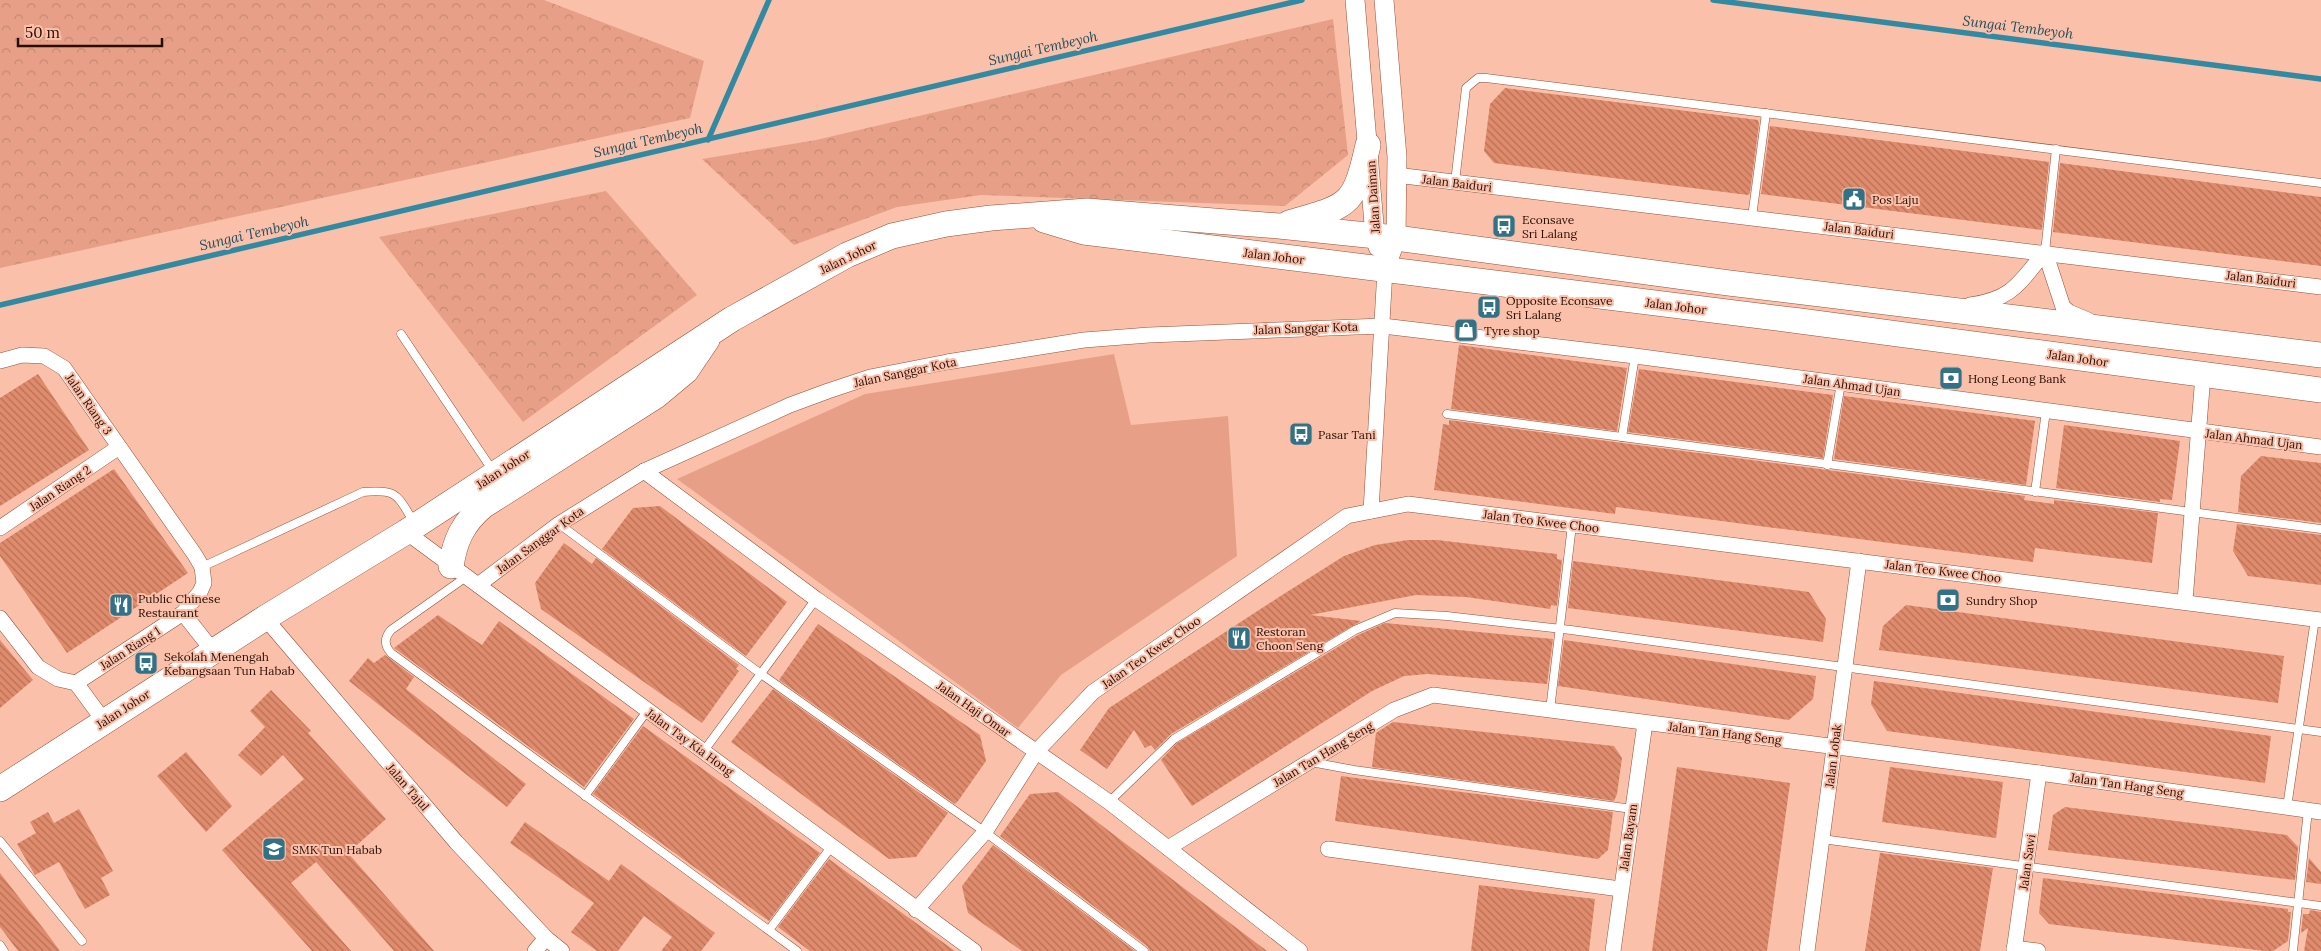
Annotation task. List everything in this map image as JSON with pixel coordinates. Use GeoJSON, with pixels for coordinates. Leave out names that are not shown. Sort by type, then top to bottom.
{"type":"FeatureCollection","features":[{"type":"Feature","properties":{"kind":"highway"},"geometry":{"type":"LineString","coordinates":[[1279,226],[1335,209],[1344,203],[1353,193],[1360,180],[1368,145]]}},
{"type":"Feature","properties":{"kind":"highway","name":"Jalan Johor"},"geometry":{"type":"LineString","coordinates":[[0,788],[265,618],[411,529],[713,332],[838,260],[892,236],[946,224],[991,218],[1087,211],[1279,226],[1386,237]]}},
{"type":"Feature","properties":{"kind":"highway","name":"Jalan Johor"},"geometry":{"type":"LineString","coordinates":[[1032,216],[1084,232],[1810,323],[2321,390]]}},
{"type":"Feature","properties":{"kind":"highway"},"geometry":{"type":"LineString","coordinates":[[1386,237],[1944,309],[2321,355]]}},
{"type":"Feature","properties":{"kind":"highway"},"geometry":{"type":"LineString","coordinates":[[465,576],[454,547],[469,517],[483,506],[656,396],[686,371],[713,332]]}},
{"type":"Feature","properties":{"kind":"street","name":"Jalan Daiman"},"geometry":{"type":"LineString","coordinates":[[1355,0],[1368,145],[1386,237]]}},
{"type":"Feature","properties":{"kind":"street","name":"Jalan Daiman"},"geometry":{"type":"LineString","coordinates":[[1384,0],[1390,63],[1396,175],[1386,237],[1385,270]]}},
{"type":"Feature","properties":{"kind":"street","name":"Jalan Baiduri"},"geometry":{"type":"LineString","coordinates":[[1396,175],[2045,252],[2321,287]]}},
{"type":"Feature","properties":{"kind":"street"},"geometry":{"type":"LineString","coordinates":[[1944,309],[1998,300],[2016,287],[2045,252]]}},
{"type":"Feature","properties":{"kind":"street"},"geometry":{"type":"LineString","coordinates":[[2045,252],[2063,307],[2069,312],[2106,328]]}},
{"type":"Feature","properties":{"kind":"street"},"geometry":{"type":"LineString","coordinates":[[1371,511],[1385,270]]}},
{"type":"Feature","properties":{"kind":"street","name":"Jalan Ahmad Ujan"},"geometry":{"type":"LineString","coordinates":[[1383,326],[1635,356],[2321,447]]}},
{"type":"Feature","properties":{"kind":"street","name":"Jalan Sanggar Kota"},"geometry":{"type":"LineString","coordinates":[[465,576],[558,524],[644,471],[790,405],[870,377],[1084,340],[1149,335],[1383,326]]}},
{"type":"Feature","properties":{"kind":"street","name":"Jalan Riang 3"},"geometry":{"type":"LineString","coordinates":[[0,361],[22,355],[44,356],[64,368],[202,567]]}},
{"type":"Feature","properties":{"kind":"street"},"geometry":{"type":"LineString","coordinates":[[2185,602],[2203,375]]}},
{"type":"Feature","properties":{"kind":"street","name":"Jalan Riang 2"},"geometry":{"type":"LineString","coordinates":[[0,528],[119,447]]}},
{"type":"Feature","properties":{"kind":"street","name":"Jalan Haji Omar"},"geometry":{"type":"LineString","coordinates":[[644,471],[816,599],[1108,802],[1296,950]]}},
{"type":"Feature","properties":{"kind":"street","name":"Jalan Teo Kwee Choo"},"geometry":{"type":"LineString","coordinates":[[916,910],[985,832],[1036,752],[1093,692],[1347,516],[1371,511],[1408,504],[2318,619]]}},
{"type":"Feature","properties":{"kind":"street","name":"Jalan Tay Kia Hong"},"geometry":{"type":"LineString","coordinates":[[411,529],[465,576],[974,951]]}},
{"type":"Feature","properties":{"kind":"street","name":"Jalan Lobak"},"geometry":{"type":"LineString","coordinates":[[1807,951],[1858,560]]}},
{"type":"Feature","properties":{"kind":"street","name":"Jalan Riang 1"},"geometry":{"type":"LineString","coordinates":[[76,683],[183,613],[202,588],[205,575],[202,567]]}},
{"type":"Feature","properties":{"kind":"street"},"geometry":{"type":"LineString","coordinates":[[183,613],[213,651]]}},
{"type":"Feature","properties":{"kind":"street"},"geometry":{"type":"LineString","coordinates":[[0,618],[38,667],[58,679],[76,683],[104,721]]}},
{"type":"Feature","properties":{"kind":"street","name":"Jalan Tajul"},"geometry":{"type":"LineString","coordinates":[[265,618],[456,842],[546,938],[562,951]]}},
{"type":"Feature","properties":{"kind":"street","name":"Jalan Tan Hang Seng"},"geometry":{"type":"LineString","coordinates":[[1168,848],[1394,710],[1433,696],[2039,773],[2314,811]]}},
{"type":"Feature","properties":{"kind":"street","name":"Jalan Bayam"},"geometry":{"type":"LineString","coordinates":[[1613,951],[1620,888],[1645,723]]}},
{"type":"Feature","properties":{"kind":"street","name":"Jalan Sawi"},"geometry":{"type":"LineString","coordinates":[[2014,949],[2039,773]]}},
{"type":"Feature","properties":{"kind":"street"},"geometry":{"type":"LineString","coordinates":[[1328,849],[1620,888]]}},
{"type":"Feature","properties":{"kind":"street"},"geometry":{"type":"LineString","coordinates":[[535,951],[546,938]]}},
{"type":"Feature","properties":{"kind":"street"},"geometry":{"type":"LineString","coordinates":[[2014,949],[2038,951]]}},
{"type":"Feature","properties":{"kind":"lane"},"geometry":{"type":"LineString","coordinates":[[1454,182],[1464,95],[1466,88],[1478,78],[2321,183]]}},
{"type":"Feature","properties":{"kind":"lane"},"geometry":{"type":"LineString","coordinates":[[1752,217],[1766,113]]}},
{"type":"Feature","properties":{"kind":"lane"},"geometry":{"type":"LineString","coordinates":[[2045,252],[2056,149]]}},
{"type":"Feature","properties":{"kind":"lane"},"geometry":{"type":"LineString","coordinates":[[401,334],[495,474]]}},
{"type":"Feature","properties":{"kind":"lane"},"geometry":{"type":"LineString","coordinates":[[1622,437],[1635,356]]}},
{"type":"Feature","properties":{"kind":"lane"},"geometry":{"type":"LineString","coordinates":[[1827,465],[1841,383]]}},
{"type":"Feature","properties":{"kind":"lane"},"geometry":{"type":"LineString","coordinates":[[2035,492],[2046,411]]}},
{"type":"Feature","properties":{"kind":"lane"},"geometry":{"type":"LineString","coordinates":[[1446,414],[2321,529]]}},
{"type":"Feature","properties":{"kind":"lane"},"geometry":{"type":"LineString","coordinates":[[202,567],[363,492],[384,490],[396,494],[411,529]]}},
{"type":"Feature","properties":{"kind":"lane"},"geometry":{"type":"LineString","coordinates":[[558,524],[761,674],[985,832],[1144,951]]}},
{"type":"Feature","properties":{"kind":"lane"},"geometry":{"type":"LineString","coordinates":[[1550,710],[1572,524]]}},
{"type":"Feature","properties":{"kind":"lane"},"geometry":{"type":"LineString","coordinates":[[465,576],[391,630],[387,635],[387,648],[797,951]]}},
{"type":"Feature","properties":{"kind":"lane"},"geometry":{"type":"LineString","coordinates":[[703,752],[816,599]]}},
{"type":"Feature","properties":{"kind":"lane"},"geometry":{"type":"LineString","coordinates":[[1108,802],[1174,739],[1354,630],[1395,613],[1447,616],[1559,628],[2321,732]]}},
{"type":"Feature","properties":{"kind":"lane"},"geometry":{"type":"LineString","coordinates":[[2287,807],[2318,619]]}},
{"type":"Feature","properties":{"kind":"lane"},"geometry":{"type":"LineString","coordinates":[[585,796],[647,710]]}},
{"type":"Feature","properties":{"kind":"lane"},"geometry":{"type":"LineString","coordinates":[[1311,762],[1354,770],[1632,809]]}},
{"type":"Feature","properties":{"kind":"lane"},"geometry":{"type":"LineString","coordinates":[[2293,951],[2298,902],[2314,811]]}},
{"type":"Feature","properties":{"kind":"lane"},"geometry":{"type":"LineString","coordinates":[[1822,839],[2321,906]]}},
{"type":"Feature","properties":{"kind":"lane"},"geometry":{"type":"LineString","coordinates":[[0,841],[82,941]]}},
{"type":"Feature","properties":{"kind":"lane"},"geometry":{"type":"LineString","coordinates":[[769,930],[831,847]]}},
{"type":"Feature","properties":{"kind":"lane"},"geometry":{"type":"LineString","coordinates":[[0,945],[4,951]]}},
{"type":"Feature","properties":{"kind":"green space"},"geometry":{"type":"Polygon","coordinates":[[[0,0],[544,0],[704,61],[690,118],[0,268],[0,0]]]}},
{"type":"Feature","properties":{"kind":"green space"},"geometry":{"type":"Polygon","coordinates":[[[1333,19],[1348,155],[1285,206],[981,195],[897,207],[794,245],[702,159],[816,140],[1333,19]]]}},
{"type":"Feature","properties":{"kind":"green space"},"geometry":{"type":"Polygon","coordinates":[[[606,191],[697,295],[523,422],[379,237],[606,191]]]}},
{"type":"Feature","properties":{"kind":"green space"},"geometry":{"type":"Polygon","coordinates":[[[1114,354],[1131,425],[1228,416],[1237,556],[1061,675],[1018,728],[677,479],[865,394],[1114,354]]]}},
{"type":"Feature","properties":{"kind":"building"},"geometry":{"type":"Polygon","coordinates":[[[1505,88],[1758,120],[1750,193],[1748,195],[1494,163],[1484,151],[1490,104],[1505,88]]]}},
{"type":"Feature","properties":{"kind":"building"},"geometry":{"type":"Polygon","coordinates":[[[1770,126],[2049,162],[2042,230],[1761,194],[1770,126]]]}},
{"type":"Feature","properties":{"kind":"building"},"geometry":{"type":"Polygon","coordinates":[[[2060,163],[2321,197],[2321,266],[2053,232],[2060,163]]]}},
{"type":"Feature","properties":{"kind":"building"},"geometry":{"type":"Polygon","coordinates":[[[1459,345],[1627,368],[1617,431],[1451,409],[1459,345]]]}},
{"type":"Feature","properties":{"kind":"building"},"geometry":{"type":"Polygon","coordinates":[[[1639,369],[1833,395],[1823,458],[1628,432],[1639,369]]]}},
{"type":"Feature","properties":{"kind":"building"},"geometry":{"type":"Polygon","coordinates":[[[38,374],[89,450],[0,506],[0,398],[38,374]]]}},
{"type":"Feature","properties":{"kind":"building"},"geometry":{"type":"Polygon","coordinates":[[[1844,396],[2035,421],[2026,485],[1834,459],[1844,396]]]}},
{"type":"Feature","properties":{"kind":"building"},"geometry":{"type":"Polygon","coordinates":[[[1449,420],[2025,496],[2024,500],[2054,504],[2054,500],[2158,513],[2152,563],[2035,548],[2033,562],[1616,507],[1615,514],[1434,490],[1443,424],[1449,425],[1449,420]]]}},
{"type":"Feature","properties":{"kind":"building"},"geometry":{"type":"Polygon","coordinates":[[[2064,425],[2180,441],[2172,500],[2160,499],[2160,502],[2056,488],[2064,425]]]}},
{"type":"Feature","properties":{"kind":"building"},"geometry":{"type":"Polygon","coordinates":[[[2261,456],[2321,463],[2321,523],[2238,512],[2241,476],[2261,456]]]}},
{"type":"Feature","properties":{"kind":"building"},"geometry":{"type":"Polygon","coordinates":[[[114,469],[188,573],[67,653],[0,556],[0,543],[114,469]]]}},
{"type":"Feature","properties":{"kind":"building"},"geometry":{"type":"Polygon","coordinates":[[[660,506],[787,602],[746,656],[602,549],[633,508],[660,506]]]}},
{"type":"Feature","properties":{"kind":"building"},"geometry":{"type":"Polygon","coordinates":[[[2237,524],[2321,535],[2321,585],[2248,576],[2233,551],[2237,524]]]}},
{"type":"Feature","properties":{"kind":"building"},"geometry":{"type":"Polygon","coordinates":[[[1408,540],[1437,540],[1557,554],[1557,559],[1562,560],[1557,606],[1551,605],[1550,609],[1466,597],[1416,595],[1310,615],[1361,621],[1171,734],[1155,750],[1151,745],[1145,748],[1134,730],[1107,769],[1080,750],[1109,708],[1279,597],[1344,556],[1375,545],[1408,540]]]}},
{"type":"Feature","properties":{"kind":"building"},"geometry":{"type":"Polygon","coordinates":[[[564,543],[592,564],[596,558],[739,665],[736,669],[739,671],[702,723],[541,609],[535,583],[564,543]]]}},
{"type":"Feature","properties":{"kind":"building"},"geometry":{"type":"Polygon","coordinates":[[[1573,561],[1809,592],[1826,619],[1823,642],[1568,608],[1573,561]]]}},
{"type":"Feature","properties":{"kind":"building"},"geometry":{"type":"Polygon","coordinates":[[[1906,605],[2284,656],[2278,703],[1879,650],[1883,626],[1906,605]]]}},
{"type":"Feature","properties":{"kind":"building"},"geometry":{"type":"Polygon","coordinates":[[[438,615],[482,645],[499,621],[634,719],[584,787],[394,648],[438,615]]]}},
{"type":"Feature","properties":{"kind":"building"},"geometry":{"type":"Polygon","coordinates":[[[1385,623],[1553,639],[1547,684],[1428,674],[1404,676],[1372,691],[1192,806],[1161,760],[1177,743],[1358,635],[1385,623]]]}},
{"type":"Feature","properties":{"kind":"building"},"geometry":{"type":"Polygon","coordinates":[[[818,624],[980,735],[986,761],[955,804],[779,680],[818,624]]]}},
{"type":"Feature","properties":{"kind":"building"},"geometry":{"type":"Polygon","coordinates":[[[0,640],[33,680],[0,708],[0,640]]]}},
{"type":"Feature","properties":{"kind":"building"},"geometry":{"type":"Polygon","coordinates":[[[1564,640],[1816,676],[1813,699],[1789,720],[1558,686],[1564,640]]]}},
{"type":"Feature","properties":{"kind":"building"},"geometry":{"type":"Polygon","coordinates":[[[385,655],[414,677],[406,689],[526,784],[507,807],[349,681],[368,658],[374,663],[385,655]]]}},
{"type":"Feature","properties":{"kind":"building"},"geometry":{"type":"Polygon","coordinates":[[[1874,681],[2271,736],[2265,783],[1887,731],[1871,704],[1874,681]]]}},
{"type":"Feature","properties":{"kind":"building"},"geometry":{"type":"Polygon","coordinates":[[[773,689],[948,813],[916,857],[889,859],[731,742],[773,689]]]}},
{"type":"Feature","properties":{"kind":"building"},"geometry":{"type":"Polygon","coordinates":[[[271,690],[311,731],[308,733],[386,819],[348,853],[434,951],[394,951],[316,862],[291,883],[351,951],[312,951],[222,850],[304,779],[283,755],[261,776],[238,755],[265,727],[250,711],[271,690]]]}},
{"type":"Feature","properties":{"kind":"building"},"geometry":{"type":"Polygon","coordinates":[[[1393,722],[1614,746],[1622,758],[1617,794],[1614,801],[1372,767],[1376,733],[1393,722]]]}},
{"type":"Feature","properties":{"kind":"building"},"geometry":{"type":"Polygon","coordinates":[[[643,726],[820,853],[769,921],[593,794],[643,726]]]}},
{"type":"Feature","properties":{"kind":"building"},"geometry":{"type":"Polygon","coordinates":[[[186,752],[232,806],[206,832],[157,776],[186,752]]]}},
{"type":"Feature","properties":{"kind":"building"},"geometry":{"type":"Polygon","coordinates":[[[1677,767],[1790,783],[1767,951],[1652,951],[1677,767]]]}},
{"type":"Feature","properties":{"kind":"building"},"geometry":{"type":"Polygon","coordinates":[[[1890,767],[2003,782],[1996,838],[1882,822],[1890,767]]]}},
{"type":"Feature","properties":{"kind":"building"},"geometry":{"type":"Polygon","coordinates":[[[1341,776],[1613,812],[1608,850],[1598,859],[1335,821],[1341,776]]]}},
{"type":"Feature","properties":{"kind":"building"},"geometry":{"type":"Polygon","coordinates":[[[1058,792],[1267,951],[1150,951],[1147,946],[1000,836],[1030,794],[1058,792]]]}},
{"type":"Feature","properties":{"kind":"building"},"geometry":{"type":"Polygon","coordinates":[[[2065,807],[2287,835],[2298,847],[2295,880],[2048,850],[2053,815],[2065,807]]]}},
{"type":"Feature","properties":{"kind":"building"},"geometry":{"type":"Polygon","coordinates":[[[79,809],[113,871],[101,878],[110,895],[85,909],[59,862],[35,875],[17,844],[36,833],[30,822],[48,812],[54,823],[79,809]]]}},
{"type":"Feature","properties":{"kind":"building"},"geometry":{"type":"Polygon","coordinates":[[[525,822],[609,881],[621,864],[715,933],[701,951],[661,951],[672,937],[644,916],[618,951],[597,951],[571,932],[594,903],[510,843],[525,822]]]}},
{"type":"Feature","properties":{"kind":"building"},"geometry":{"type":"Polygon","coordinates":[[[993,845],[1135,951],[1022,951],[968,913],[962,886],[993,845]]]}},
{"type":"Feature","properties":{"kind":"building"},"geometry":{"type":"Polygon","coordinates":[[[1880,853],[1993,868],[1980,951],[1865,951],[1880,853]]]}},
{"type":"Feature","properties":{"kind":"building"},"geometry":{"type":"Polygon","coordinates":[[[2309,858],[2321,872],[2321,884],[2306,882],[2309,858]]]}},
{"type":"Feature","properties":{"kind":"building"},"geometry":{"type":"Polygon","coordinates":[[[829,859],[955,951],[810,951],[778,927],[829,859]]]}},
{"type":"Feature","properties":{"kind":"building"},"geometry":{"type":"Polygon","coordinates":[[[0,873],[60,951],[18,951],[0,927],[0,873]]]}},
{"type":"Feature","properties":{"kind":"building"},"geometry":{"type":"Polygon","coordinates":[[[2043,878],[2288,909],[2288,912],[2291,912],[2288,941],[2273,951],[2265,951],[2049,924],[2039,913],[2043,878]]]}},
{"type":"Feature","properties":{"kind":"building"},"geometry":{"type":"Polygon","coordinates":[[[1479,885],[1595,899],[1589,951],[1471,951],[1479,885]]]}},
{"type":"Feature","properties":{"kind":"building"},"geometry":{"type":"Polygon","coordinates":[[[2310,910],[2321,912],[2321,951],[2304,951],[2308,928],[2301,933],[2303,914],[2309,914],[2310,910]]]}},
{"type":"Feature","properties":{"kind":"waterway"},"geometry":{"type":"LineString","coordinates":[[708,140],[769,0]]}},
{"type":"Feature","properties":{"kind":"waterway","name":"Sungai Tembeyoh"},"geometry":{"type":"LineString","coordinates":[[0,305],[1302,0]]}},
{"type":"Feature","properties":{"kind":"waterway","name":"Sungai Tembeyoh"},"geometry":{"type":"LineString","coordinates":[[1713,0],[2321,79]]}},
{"type":"Feature","properties":{"kind":"place","name":"Pos Laju"},"geometry":{"type":"Point","coordinates":[1854,199]}},
{"type":"Feature","properties":{"kind":"place","name":"Econsave Sri Lalang"},"geometry":{"type":"Point","coordinates":[1504,226]}},
{"type":"Feature","properties":{"kind":"place","name":"Opposite Econsave Sri Lalang"},"geometry":{"type":"Point","coordinates":[1489,307]}},
{"type":"Feature","properties":{"kind":"place","name":"Tyre shop"},"geometry":{"type":"Point","coordinates":[1466,330]}},
{"type":"Feature","properties":{"kind":"place","name":"Hong Leong Bank"},"geometry":{"type":"Point","coordinates":[1951,378]}},
{"type":"Feature","properties":{"kind":"place","name":"Pasar Tani"},"geometry":{"type":"Point","coordinates":[1301,434]}},
{"type":"Feature","properties":{"kind":"place","name":"Sundry Shop"},"geometry":{"type":"Point","coordinates":[1948,600]}},
{"type":"Feature","properties":{"kind":"place","name":"Public Chinese Restaurant"},"geometry":{"type":"Point","coordinates":[121,605]}},
{"type":"Feature","properties":{"kind":"place","name":"Restoran Choon Seng"},"geometry":{"type":"Point","coordinates":[1239,638]}},
{"type":"Feature","properties":{"kind":"place","name":"Sekolah Menengah Kebangsaan Tun Habab"},"geometry":{"type":"Point","coordinates":[146,663]}},
{"type":"Feature","properties":{"kind":"place","name":"SMK Tun Habab"},"geometry":{"type":"Point","coordinates":[274,849]}}]}
